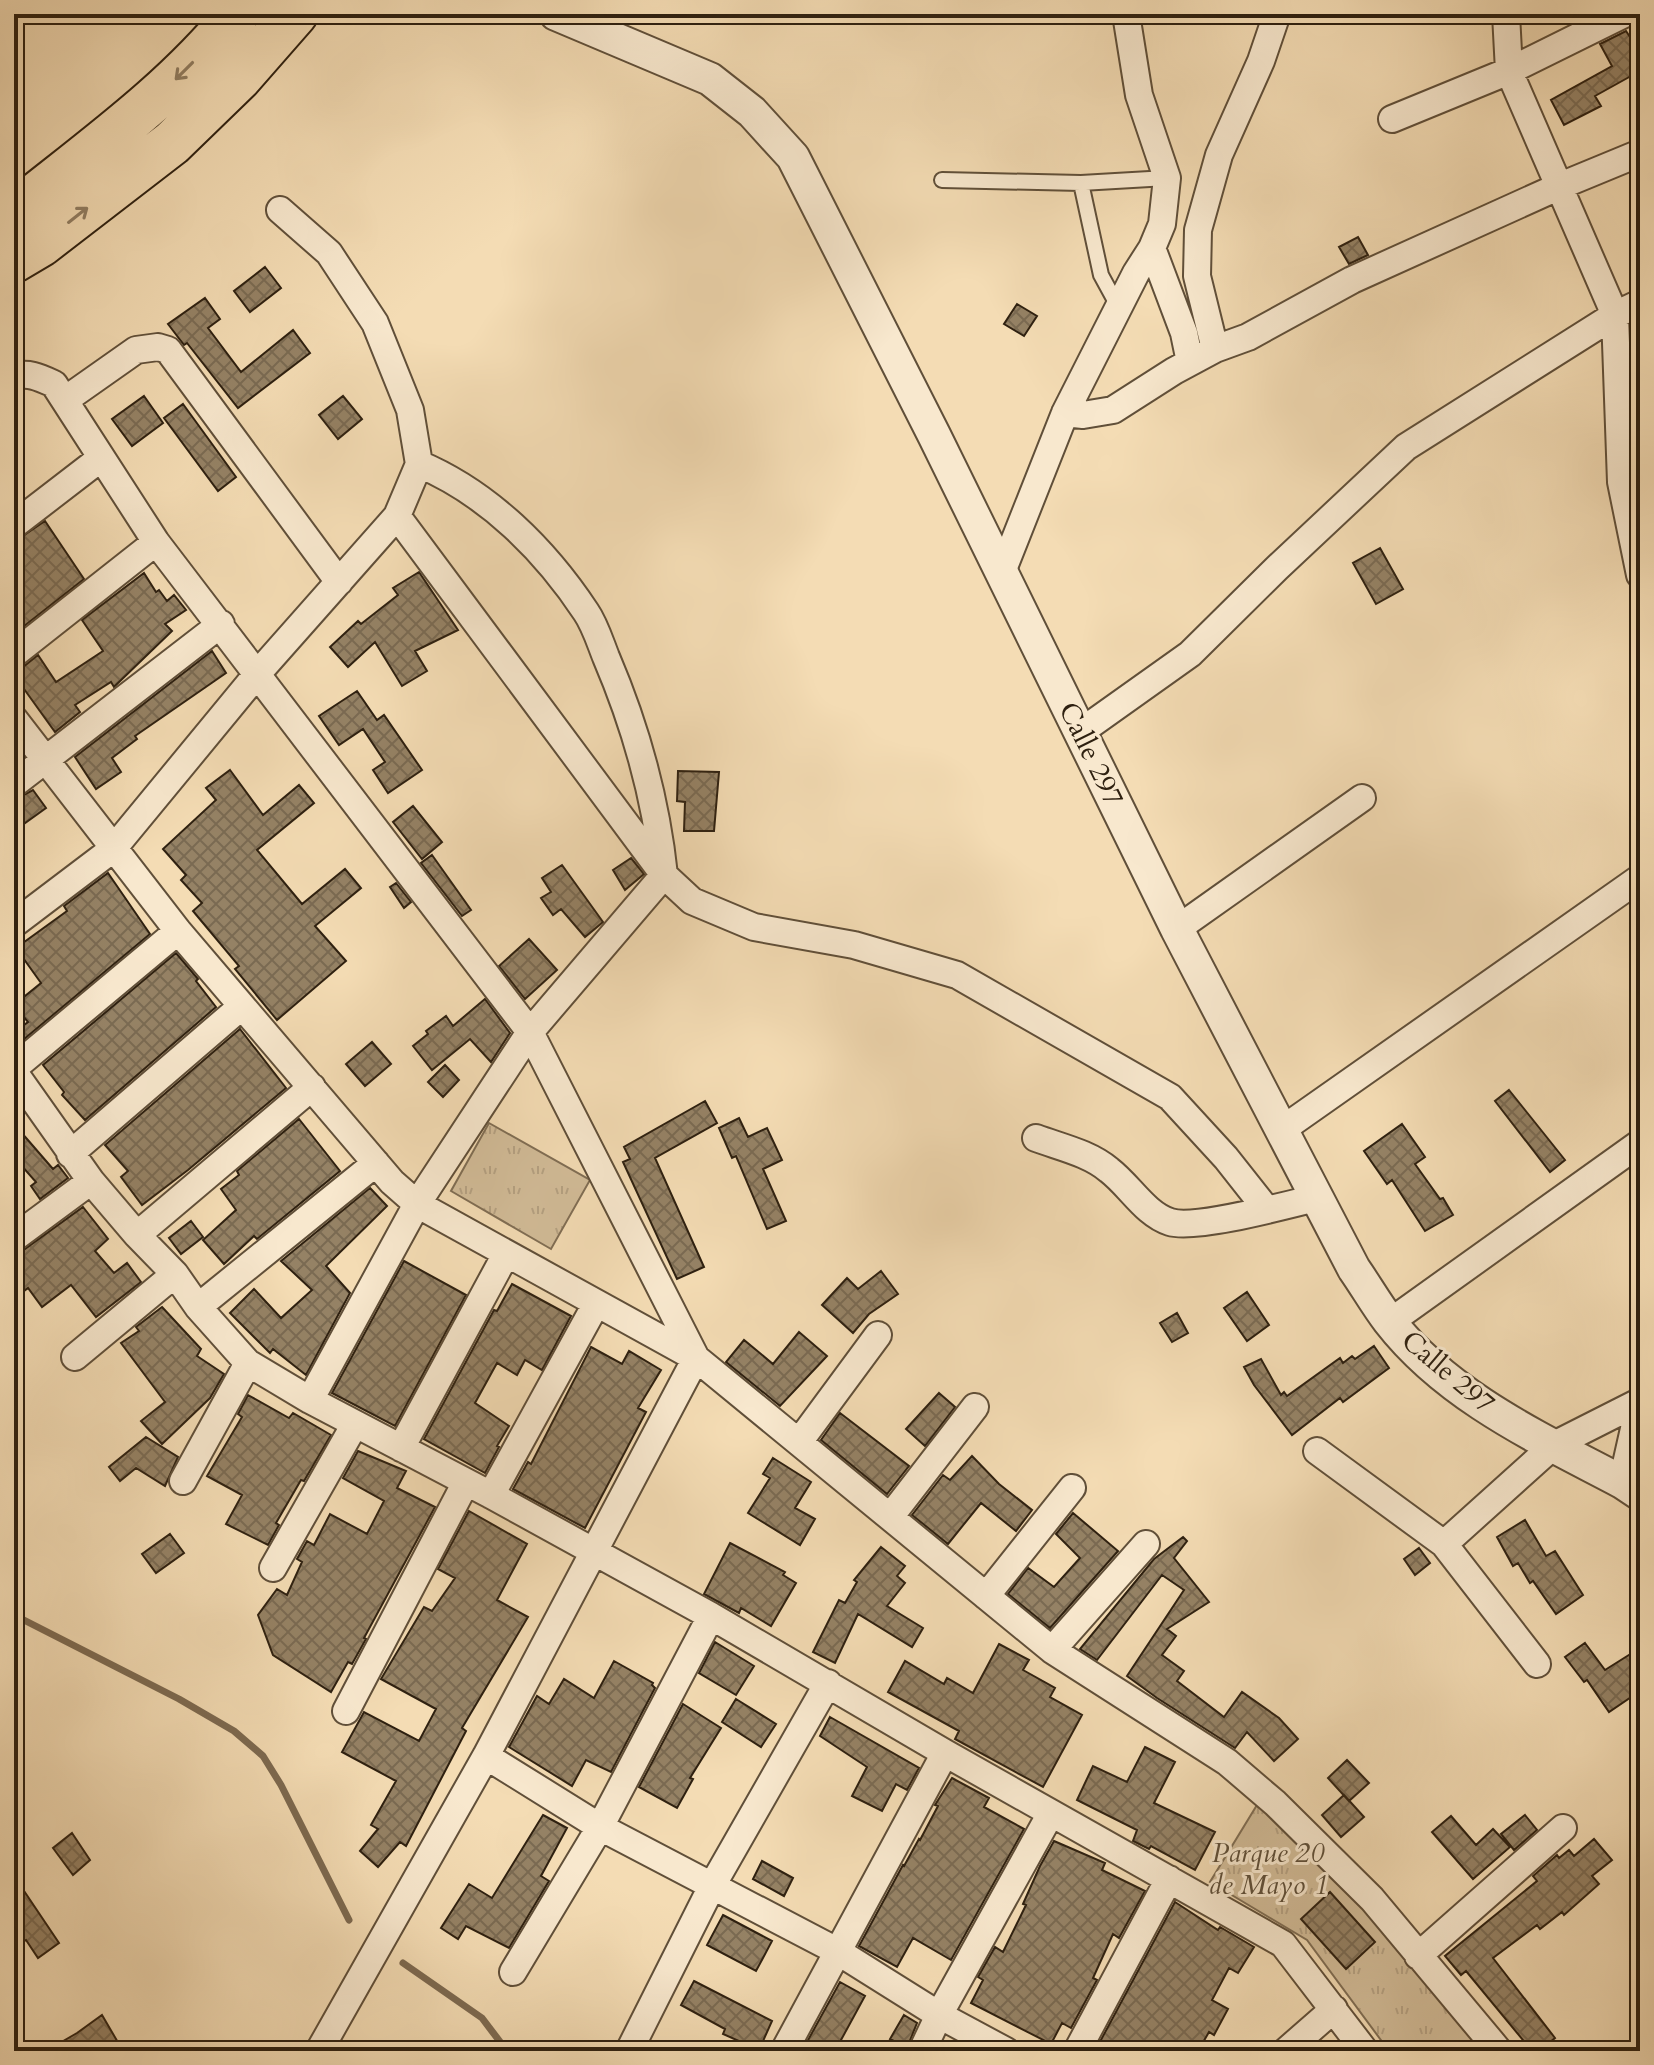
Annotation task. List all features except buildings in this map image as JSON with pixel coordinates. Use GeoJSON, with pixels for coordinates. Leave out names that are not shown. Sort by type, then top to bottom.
{"type":"FeatureCollection","features":[{"type":"Feature","properties":{"kind":"highway"},"geometry":{"type":"LineString","coordinates":[[14,209],[30,200],[150,105],[237,14]]}},
{"type":"Feature","properties":{"kind":"highway"},"geometry":{"type":"LineString","coordinates":[[14,260],[41,244],[172,143],[239,78],[295,14]]}},
{"type":"Feature","properties":{"kind":"street","name":"Calle 297"},"geometry":{"type":"LineString","coordinates":[[556,14],[710,79],[752,112],[793,157],[1177,929],[1354,1269],[1390,1322],[1442,1374],[1504,1419],[1631,1488]]}},
{"type":"Feature","properties":{"kind":"street"},"geometry":{"type":"LineString","coordinates":[[1002,572],[1065,413],[1162,224],[1167,178],[1139,95],[1126,14]]}},
{"type":"Feature","properties":{"kind":"street"},"geometry":{"type":"LineString","coordinates":[[1215,349],[1197,276],[1198,230],[1219,155],[1261,61],[1277,14]]}},
{"type":"Feature","properties":{"kind":"street"},"geometry":{"type":"LineString","coordinates":[[1506,14],[1509,71],[1615,315],[1621,482],[1632,502],[1640,575]]}},
{"type":"Feature","properties":{"kind":"street"},"geometry":{"type":"LineString","coordinates":[[1392,119],[1509,71],[1624,14]]}},
{"type":"Feature","properties":{"kind":"street"},"geometry":{"type":"LineString","coordinates":[[1065,413],[1083,415],[1113,410],[1190,362],[1248,337],[1352,280],[1640,153]]}},
{"type":"Feature","properties":{"kind":"street"},"geometry":{"type":"LineString","coordinates":[[14,924],[113,849],[258,673],[397,516],[419,464],[410,410],[375,323],[329,253],[280,210]]}},
{"type":"Feature","properties":{"kind":"street"},"geometry":{"type":"LineString","coordinates":[[1152,248],[1184,333],[1190,362]]}},
{"type":"Feature","properties":{"kind":"street"},"geometry":{"type":"LineString","coordinates":[[1079,733],[1190,654],[1406,447],[1615,315],[1640,303]]}},
{"type":"Feature","properties":{"kind":"street"},"geometry":{"type":"LineString","coordinates":[[65,400],[136,350],[158,347],[168,350],[339,582]]}},
{"type":"Feature","properties":{"kind":"street"},"geometry":{"type":"LineString","coordinates":[[14,377],[36,376],[54,384],[156,542],[530,1032],[696,1358]]}},
{"type":"Feature","properties":{"kind":"street"},"geometry":{"type":"LineString","coordinates":[[14,525],[101,458]]}},
{"type":"Feature","properties":{"kind":"street"},"geometry":{"type":"LineString","coordinates":[[310,1400],[417,1204],[530,1032],[664,875],[659,826],[630,712],[588,614],[523,533],[449,477],[419,464]]}},
{"type":"Feature","properties":{"kind":"street"},"geometry":{"type":"LineString","coordinates":[[397,516],[664,875],[692,901],[754,927],[854,945],[957,975],[1170,1097],[1226,1158],[1267,1210]]}},
{"type":"Feature","properties":{"kind":"street"},"geometry":{"type":"LineString","coordinates":[[14,654],[156,542]]}},
{"type":"Feature","properties":{"kind":"street"},"geometry":{"type":"LineString","coordinates":[[14,784],[221,624]]}},
{"type":"Feature","properties":{"kind":"street"},"geometry":{"type":"LineString","coordinates":[[14,719],[178,931],[376,1163],[417,1204],[696,1358],[1052,1650],[1227,1762],[1275,1803],[1372,1899],[1499,2051]]}},
{"type":"Feature","properties":{"kind":"street"},"geometry":{"type":"LineString","coordinates":[[1177,929],[1362,798]]}},
{"type":"Feature","properties":{"kind":"street"},"geometry":{"type":"LineString","coordinates":[[1280,1131],[1640,878]]}},
{"type":"Feature","properties":{"kind":"street"},"geometry":{"type":"LineString","coordinates":[[178,931],[14,1070],[91,1181],[175,1274],[198,1307],[248,1363],[310,1400],[711,1616],[945,1753],[1283,1944],[1365,2051]]}},
{"type":"Feature","properties":{"kind":"street"},"geometry":{"type":"LineString","coordinates":[[70,1154],[242,1006]]}},
{"type":"Feature","properties":{"kind":"street"},"geometry":{"type":"LineString","coordinates":[[137,1235],[312,1087]]}},
{"type":"Feature","properties":{"kind":"street"},"geometry":{"type":"LineString","coordinates":[[1036,1138],[1086,1156],[1109,1170],[1137,1198],[1170,1222],[1186,1224],[1316,1198]]}},
{"type":"Feature","properties":{"kind":"street"},"geometry":{"type":"LineString","coordinates":[[1390,1322],[1640,1143]]}},
{"type":"Feature","properties":{"kind":"street"},"geometry":{"type":"LineString","coordinates":[[198,1307],[376,1163]]}},
{"type":"Feature","properties":{"kind":"street"},"geometry":{"type":"LineString","coordinates":[[14,1238],[91,1181]]}},
{"type":"Feature","properties":{"kind":"street"},"geometry":{"type":"LineString","coordinates":[[401,1448],[506,1254]]}},
{"type":"Feature","properties":{"kind":"street"},"geometry":{"type":"LineString","coordinates":[[75,1357],[175,1274]]}},
{"type":"Feature","properties":{"kind":"street"},"geometry":{"type":"LineString","coordinates":[[491,1495],[596,1304]]}},
{"type":"Feature","properties":{"kind":"street"},"geometry":{"type":"LineString","coordinates":[[799,1442],[878,1335]]}},
{"type":"Feature","properties":{"kind":"street"},"geometry":{"type":"LineString","coordinates":[[319,2051],[486,1756],[696,1358]]}},
{"type":"Feature","properties":{"kind":"street"},"geometry":{"type":"LineString","coordinates":[[183,1481],[248,1363]]}},
{"type":"Feature","properties":{"kind":"street"},"geometry":{"type":"LineString","coordinates":[[1444,1544],[1554,1445],[1640,1402]]}},
{"type":"Feature","properties":{"kind":"street"},"geometry":{"type":"LineString","coordinates":[[1631,1488],[1640,1402]]}},
{"type":"Feature","properties":{"kind":"street"},"geometry":{"type":"LineString","coordinates":[[890,1517],[975,1407]]}},
{"type":"Feature","properties":{"kind":"street"},"geometry":{"type":"LineString","coordinates":[[273,1568],[355,1424]]}},
{"type":"Feature","properties":{"kind":"street"},"geometry":{"type":"LineString","coordinates":[[1317,1451],[1444,1544],[1537,1664]]}},
{"type":"Feature","properties":{"kind":"street"},"geometry":{"type":"LineString","coordinates":[[346,1711],[466,1482]]}},
{"type":"Feature","properties":{"kind":"street"},"geometry":{"type":"LineString","coordinates":[[986,1596],[1072,1488]]}},
{"type":"Feature","properties":{"kind":"street"},"geometry":{"type":"LineString","coordinates":[[1052,1650],[1146,1544]]}},
{"type":"Feature","properties":{"kind":"street"},"geometry":{"type":"LineString","coordinates":[[513,1972],[600,1827],[711,1616]]}},
{"type":"Feature","properties":{"kind":"street"},"geometry":{"type":"LineString","coordinates":[[629,2051],[712,1886],[828,1683]]}},
{"type":"Feature","properties":{"kind":"street"},"geometry":{"type":"LineString","coordinates":[[784,2051],[945,1753]]}},
{"type":"Feature","properties":{"kind":"street"},"geometry":{"type":"LineString","coordinates":[[486,1756],[600,1827],[837,1951],[939,2015],[1006,2051]]}},
{"type":"Feature","properties":{"kind":"street"},"geometry":{"type":"LineString","coordinates":[[922,2051],[1051,1813]]}},
{"type":"Feature","properties":{"kind":"street"},"geometry":{"type":"LineString","coordinates":[[1418,1956],[1563,1828]]}},
{"type":"Feature","properties":{"kind":"street"},"geometry":{"type":"LineString","coordinates":[[1077,2051],[1169,1879]]}},
{"type":"Feature","properties":{"kind":"street"},"geometry":{"type":"LineString","coordinates":[[1286,2051],[1334,2009]]}},
{"type":"Feature","properties":{"kind":"lane"},"geometry":{"type":"LineString","coordinates":[[942,180],[1081,183],[1167,178]]}},
{"type":"Feature","properties":{"kind":"lane"},"geometry":{"type":"LineString","coordinates":[[1081,183],[1101,275],[1119,308]]}},
{"type":"Feature","properties":{"kind":"green space"},"geometry":{"type":"Polygon","coordinates":[[[489,1123],[590,1180],[551,1249],[451,1191],[489,1123]]]}},
{"type":"Feature","properties":{"kind":"green space","name":"Parque 20 de Mayo 1"},"geometry":{"type":"Polygon","coordinates":[[[1257,1805],[1278,1820],[1361,1901],[1487,2051],[1389,2051],[1307,1940],[1210,1882],[1257,1805]]]}},
{"type":"Feature","properties":{"kind":"waterway"},"geometry":{"type":"LineString","coordinates":[[14,1615],[179,1699],[234,1731],[263,1756],[281,1785],[349,1920]]}},
{"type":"Feature","properties":{"kind":"waterway"},"geometry":{"type":"LineString","coordinates":[[403,1963],[482,2018],[507,2051]]}}]}
